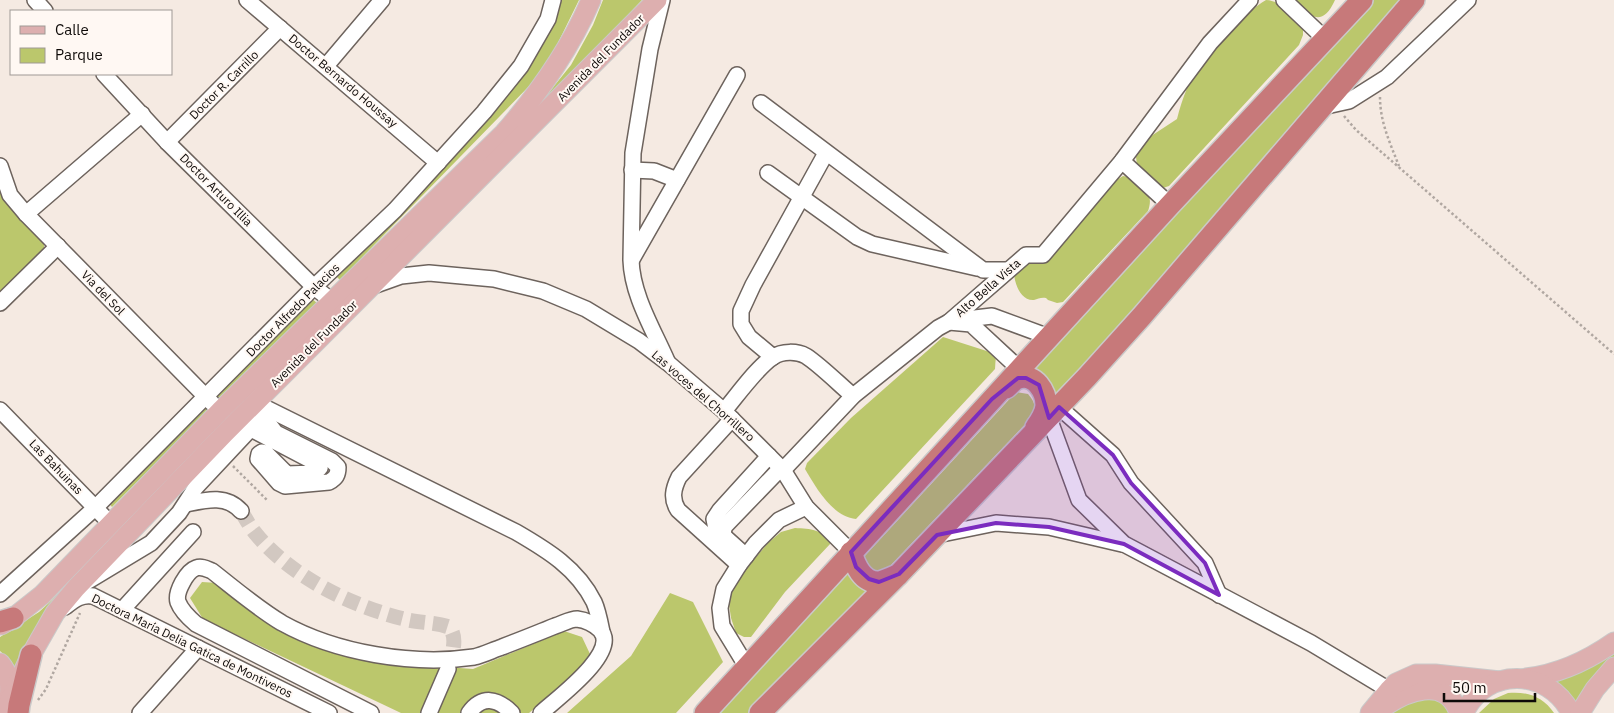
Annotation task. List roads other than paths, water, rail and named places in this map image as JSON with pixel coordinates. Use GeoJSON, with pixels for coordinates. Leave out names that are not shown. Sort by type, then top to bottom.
{"type":"FeatureCollection","features":[{"type":"Feature","properties":{"kind":"highway"},"geometry":{"type":"LineString","coordinates":[[704,713],[992,398],[1026,375],[1049,337],[1362,0]]}},
{"type":"Feature","properties":{"kind":"highway"},"geometry":{"type":"LineString","coordinates":[[761,713],[937,535],[1142,316],[1332,105],[1414,0]]}},
{"type":"Feature","properties":{"kind":"highway"},"geometry":{"type":"LineString","coordinates":[[1023,445],[1040,422],[1046,407],[1040,385],[1026,375]]}},
{"type":"Feature","properties":{"kind":"highway"},"geometry":{"type":"LineString","coordinates":[[851,552],[856,567],[869,579],[879,582],[898,574]]}},
{"type":"Feature","properties":{"kind":"highway"},"geometry":{"type":"LineString","coordinates":[[10,711],[31,655]]}},
{"type":"Feature","properties":{"kind":"main road","name":"Avenida del Fundador"},"geometry":{"type":"LineString","coordinates":[[4,622],[42,595],[220,411],[504,133],[542,87],[582,21],[589,0]]}},
{"type":"Feature","properties":{"kind":"main road","name":"Avenida del Fundador"},"geometry":{"type":"LineString","coordinates":[[31,655],[55,613],[82,592],[224,434],[657,0]]}},
{"type":"Feature","properties":{"kind":"main road"},"geometry":{"type":"LineString","coordinates":[[1464,713],[1471,700],[1489,685],[1500,681],[1548,674],[1596,655],[1614,642]]}},
{"type":"Feature","properties":{"kind":"main road"},"geometry":{"type":"LineString","coordinates":[[0,663],[8,673],[10,711]]}},
{"type":"Feature","properties":{"kind":"main road"},"geometry":{"type":"LineString","coordinates":[[1580,713],[1614,667]]}},
{"type":"Feature","properties":{"kind":"main road"},"geometry":{"type":"LineString","coordinates":[[1370,713],[1389,690],[1406,678],[1416,674],[1425,673],[1500,681]]}},
{"type":"Feature","properties":{"kind":"main road"},"geometry":{"type":"LineString","coordinates":[[1519,678],[1530,680],[1551,689],[1559,696],[1570,713]]}},
{"type":"Feature","properties":{"kind":"main road"},"geometry":{"type":"LineString","coordinates":[[1377,713],[1405,694],[1427,689],[1437,690],[1445,694],[1455,704],[1459,713]]}},
{"type":"Feature","properties":{"kind":"street"},"geometry":{"type":"LineString","coordinates":[[34,0],[44,10]]}},
{"type":"Feature","properties":{"kind":"street","name":"Doctor Bernardo Houssay"},"geometry":{"type":"LineString","coordinates":[[247,0],[438,163]]}},
{"type":"Feature","properties":{"kind":"street"},"geometry":{"type":"LineString","coordinates":[[326,66],[382,0]]}},
{"type":"Feature","properties":{"kind":"street","name":"Doctor Alfredo Palacios"},"geometry":{"type":"LineString","coordinates":[[0,594],[95,508],[314,287],[395,210],[484,112],[521,66],[548,19],[553,0]]}},
{"type":"Feature","properties":{"kind":"street"},"geometry":{"type":"LineString","coordinates":[[662,0],[650,49],[633,153],[631,272],[638,297],[668,363]]}},
{"type":"Feature","properties":{"kind":"street","name":"Alto Bella Vista"},"geometry":{"type":"LineString","coordinates":[[742,560],[714,524],[716,515],[853,396],[938,328],[949,322],[1007,270],[1026,255],[1043,254],[1122,161],[1210,44],[1250,0]]}},
{"type":"Feature","properties":{"kind":"street"},"geometry":{"type":"LineString","coordinates":[[1284,0],[1325,39]]}},
{"type":"Feature","properties":{"kind":"street"},"geometry":{"type":"LineString","coordinates":[[1332,105],[1349,101],[1380,82],[1468,0]]}},
{"type":"Feature","properties":{"kind":"street","name":"Doctor R. Carrillo"},"geometry":{"type":"LineString","coordinates":[[167,142],[280,28]]}},
{"type":"Feature","properties":{"kind":"street","name":"Doctor Arturo Illia"},"geometry":{"type":"LineString","coordinates":[[105,75],[167,142],[314,287],[332,301]]}},
{"type":"Feature","properties":{"kind":"street"},"geometry":{"type":"LineString","coordinates":[[631,260],[737,75]]}},
{"type":"Feature","properties":{"kind":"street"},"geometry":{"type":"LineString","coordinates":[[760,103],[982,270]]}},
{"type":"Feature","properties":{"kind":"street"},"geometry":{"type":"LineString","coordinates":[[26,214],[142,114]]}},
{"type":"Feature","properties":{"kind":"street"},"geometry":{"type":"LineString","coordinates":[[773,357],[749,337],[741,324],[740,311],[826,152]]}},
{"type":"Feature","properties":{"kind":"street"},"geometry":{"type":"LineString","coordinates":[[1122,161],[1170,205]]}},
{"type":"Feature","properties":{"kind":"street","name":"Via del Sol"},"geometry":{"type":"LineString","coordinates":[[0,166],[10,195],[26,214],[220,411]]}},
{"type":"Feature","properties":{"kind":"street"},"geometry":{"type":"LineString","coordinates":[[632,170],[654,171],[677,180]]}},
{"type":"Feature","properties":{"kind":"street"},"geometry":{"type":"LineString","coordinates":[[768,173],[857,237],[872,244],[982,270],[1007,270]]}},
{"type":"Feature","properties":{"kind":"street"},"geometry":{"type":"LineString","coordinates":[[0,303],[58,246]]}},
{"type":"Feature","properties":{"kind":"street","name":"Las voces del Chorrillero"},"geometry":{"type":"LineString","coordinates":[[373,286],[401,276],[428,274],[494,279],[544,291],[586,310],[639,341],[668,363],[728,416],[777,464],[806,507],[851,552]]}},
{"type":"Feature","properties":{"kind":"street"},"geometry":{"type":"LineString","coordinates":[[949,322],[992,316],[1049,337]]}},
{"type":"Feature","properties":{"kind":"street"},"geometry":{"type":"LineString","coordinates":[[949,322],[970,324],[1026,375]]}},
{"type":"Feature","properties":{"kind":"street"},"geometry":{"type":"LineString","coordinates":[[742,560],[678,510],[673,496],[679,477],[728,416],[763,366],[781,353],[794,352],[806,356],[853,396]]}},
{"type":"Feature","properties":{"kind":"street"},"geometry":{"type":"LineString","coordinates":[[82,592],[151,543],[186,504],[196,487],[251,429],[264,412],[283,376]]}},
{"type":"Feature","properties":{"kind":"street","name":"Las Bahuinas"},"geometry":{"type":"LineString","coordinates":[[0,410],[111,524]]}},
{"type":"Feature","properties":{"kind":"street"},"geometry":{"type":"LineString","coordinates":[[251,429],[318,464],[320,468],[314,473],[287,474],[262,452],[259,454],[258,459],[279,483],[285,486],[329,482],[335,478],[338,474],[338,467],[332,461],[276,433],[264,412]]}},
{"type":"Feature","properties":{"kind":"street"},"geometry":{"type":"LineString","coordinates":[[264,412],[516,532],[565,564],[582,582],[595,603],[604,645],[599,657],[589,670],[540,713]]}},
{"type":"Feature","properties":{"kind":"street"},"geometry":{"type":"LineString","coordinates":[[1054,412],[1079,500],[1124,544]]}},
{"type":"Feature","properties":{"kind":"street"},"geometry":{"type":"LineString","coordinates":[[1054,412],[1113,455],[1131,484],[1205,563],[1219,594]]}},
{"type":"Feature","properties":{"kind":"street"},"geometry":{"type":"LineString","coordinates":[[186,504],[216,499],[232,504],[241,511]]}},
{"type":"Feature","properties":{"kind":"street"},"geometry":{"type":"LineString","coordinates":[[747,667],[722,626],[720,608],[724,589],[742,560],[779,520],[806,507]]}},
{"type":"Feature","properties":{"kind":"street"},"geometry":{"type":"LineString","coordinates":[[937,535],[996,523],[1049,527],[1124,544],[1311,643],[1389,690]]}},
{"type":"Feature","properties":{"kind":"street"},"geometry":{"type":"LineString","coordinates":[[122,610],[193,532]]}},
{"type":"Feature","properties":{"kind":"street"},"geometry":{"type":"LineString","coordinates":[[364,712],[196,624],[187,616],[178,601],[178,592],[190,573],[196,568],[205,568],[212,571],[256,605],[282,622],[312,637],[380,655],[415,659],[456,659],[476,656],[575,619],[595,626],[602,632]]}},
{"type":"Feature","properties":{"kind":"street","name":"Doctora María Delia Gatica de Montiveros"},"geometry":{"type":"LineString","coordinates":[[82,592],[330,713]]}},
{"type":"Feature","properties":{"kind":"street"},"geometry":{"type":"LineString","coordinates":[[140,713],[198,648]]}},
{"type":"Feature","properties":{"kind":"street"},"geometry":{"type":"LineString","coordinates":[[428,713],[448,669]]}},
{"type":"Feature","properties":{"kind":"street"},"geometry":{"type":"LineString","coordinates":[[469,713],[477,704],[486,700],[494,701],[512,713]]}},
{"type":"Feature","properties":{"kind":"tunnel"},"geometry":{"type":"LineString","coordinates":[[241,511],[254,531],[270,549],[304,576],[323,587],[363,606],[384,613],[409,620],[449,627],[452,631],[454,642],[448,669]]}}]}
